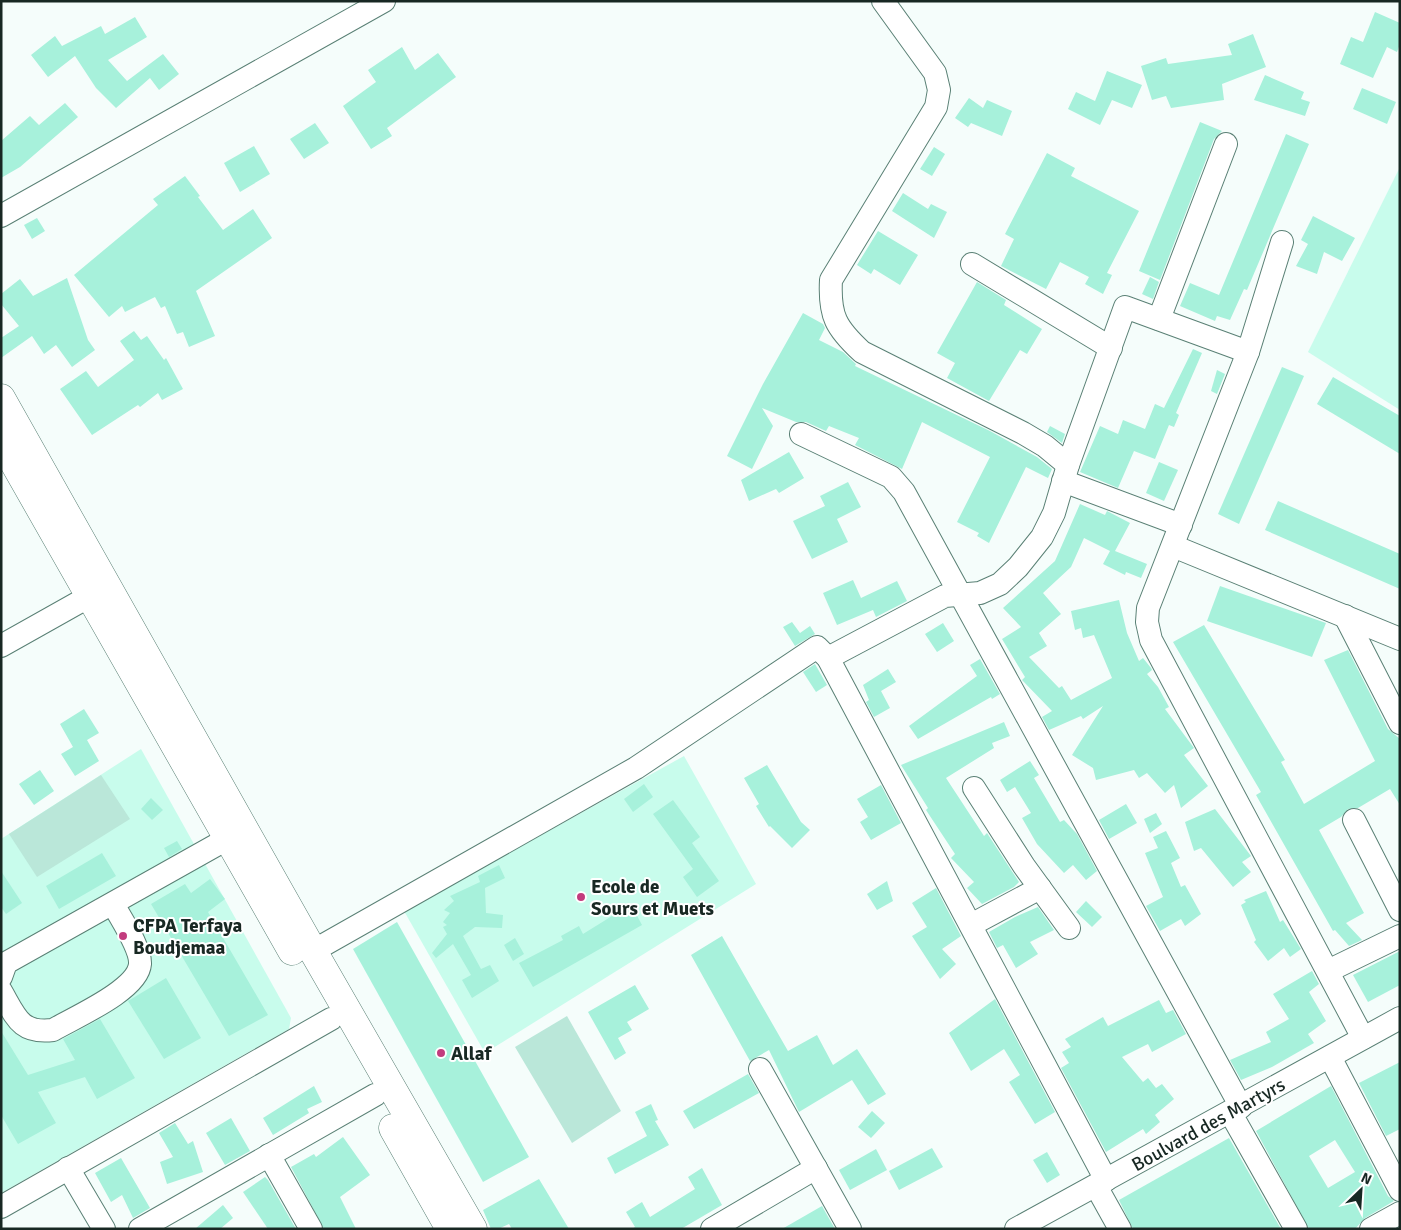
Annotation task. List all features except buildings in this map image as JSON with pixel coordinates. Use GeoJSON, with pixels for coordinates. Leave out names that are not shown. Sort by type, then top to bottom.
{"type":"FeatureCollection","features":[{"type":"Feature","properties":{"kind":"main road"},"geometry":{"type":"LineString","coordinates":[[1,398],[305,954],[331,1018],[450,1229]]}},
{"type":"Feature","properties":{"kind":"main road"},"geometry":{"type":"LineString","coordinates":[[1,440],[227,839],[305,954],[473,1229]]}},
{"type":"Feature","properties":{"kind":"street"},"geometry":{"type":"LineString","coordinates":[[1,216],[384,1]]}},
{"type":"Feature","properties":{"kind":"street"},"geometry":{"type":"LineString","coordinates":[[883,1],[935,73],[939,90],[936,107],[831,280],[830,302],[840,332],[862,352],[1023,433],[1045,446],[1065,473],[1181,525]]}},
{"type":"Feature","properties":{"kind":"street"},"geometry":{"type":"LineString","coordinates":[[1159,319],[1226,144]]}},
{"type":"Feature","properties":{"kind":"street"},"geometry":{"type":"LineString","coordinates":[[1282,242],[1248,352],[1148,608],[1146,622],[1152,640],[1363,1038]]}},
{"type":"Feature","properties":{"kind":"street"},"geometry":{"type":"LineString","coordinates":[[972,264],[1111,348]]}},
{"type":"Feature","properties":{"kind":"street"},"geometry":{"type":"LineString","coordinates":[[828,658],[945,596],[980,593],[1000,584],[1018,567],[1042,537],[1054,513],[1065,473],[1126,307],[1248,352]]}},
{"type":"Feature","properties":{"kind":"street"},"geometry":{"type":"LineString","coordinates":[[801,434],[891,477],[904,492],[924,523],[960,596],[1236,1109],[1296,1229]]}},
{"type":"Feature","properties":{"kind":"street"},"geometry":{"type":"LineString","coordinates":[[1173,546],[1400,639]]}},
{"type":"Feature","properties":{"kind":"street"},"geometry":{"type":"LineString","coordinates":[[1,646],[90,596]]}},
{"type":"Feature","properties":{"kind":"street"},"geometry":{"type":"LineString","coordinates":[[1345,616],[1400,723]]}},
{"type":"Feature","properties":{"kind":"street"},"geometry":{"type":"LineString","coordinates":[[305,954],[636,768],[817,647],[828,658],[971,925],[1101,1183],[1120,1229]]}},
{"type":"Feature","properties":{"kind":"street"},"geometry":{"type":"LineString","coordinates":[[974,788],[1040,888],[1069,928]]}},
{"type":"Feature","properties":{"kind":"street"},"geometry":{"type":"LineString","coordinates":[[1354,820],[1400,910]]}},
{"type":"Feature","properties":{"kind":"street"},"geometry":{"type":"LineString","coordinates":[[1,977],[6,963],[227,839]]}},
{"type":"Feature","properties":{"kind":"street"},"geometry":{"type":"LineString","coordinates":[[971,925],[1040,888]]}},
{"type":"Feature","properties":{"kind":"street"},"geometry":{"type":"LineString","coordinates":[[1,991],[25,1027],[39,1031],[53,1030],[130,984],[140,964],[138,952],[113,904]]}},
{"type":"Feature","properties":{"kind":"street"},"geometry":{"type":"LineString","coordinates":[[1328,971],[1400,936]]}},
{"type":"Feature","properties":{"kind":"street"},"geometry":{"type":"LineString","coordinates":[[1,1207],[331,1018]]}},
{"type":"Feature","properties":{"kind":"street","name":"Boulvard des Martyrs"},"geometry":{"type":"LineString","coordinates":[[1016,1229],[1400,1018]]}},
{"type":"Feature","properties":{"kind":"street"},"geometry":{"type":"LineString","coordinates":[[1330,1057],[1400,1190]]}},
{"type":"Feature","properties":{"kind":"street"},"geometry":{"type":"LineString","coordinates":[[760,1068],[850,1229]]}},
{"type":"Feature","properties":{"kind":"street"},"geometry":{"type":"LineString","coordinates":[[140,1229],[172,1221],[270,1155],[375,1095]]}},
{"type":"Feature","properties":{"kind":"street"},"geometry":{"type":"LineString","coordinates":[[270,1155],[311,1229]]}},
{"type":"Feature","properties":{"kind":"street"},"geometry":{"type":"LineString","coordinates":[[68,1168],[104,1229]]}},
{"type":"Feature","properties":{"kind":"street"},"geometry":{"type":"LineString","coordinates":[[712,1229],[816,1168]]}},
{"type":"Feature","properties":{"kind":"street"},"geometry":{"type":"LineString","coordinates":[[1371,1229],[1400,1213]]}},
{"type":"Feature","properties":{"kind":"shaded area"},"geometry":{"type":"Polygon","coordinates":[[[1400,167],[1400,410],[1308,352],[1400,167]]]}},
{"type":"Feature","properties":{"kind":"shaded area","name":"CFPA Terfaya Boudjemaa"},"geometry":{"type":"Polygon","coordinates":[[[141,749],[291,1018],[289,1029],[1,1193],[1,839],[141,749]]]}},
{"type":"Feature","properties":{"kind":"shaded area","name":"Ecole de Sours et Muets"},"geometry":{"type":"Polygon","coordinates":[[[684,756],[756,884],[485,1053],[404,911],[684,756]]]}},
{"type":"Feature","properties":{"kind":"shaded area"},"geometry":{"type":"Polygon","coordinates":[[[101,775],[130,819],[37,877],[9,834],[101,775]]]}},
{"type":"Feature","properties":{"kind":"shaded area"},"geometry":{"type":"Polygon","coordinates":[[[567,1016],[621,1111],[572,1143],[515,1047],[567,1016]]]}},
{"type":"Feature","properties":{"kind":"place","name":"Ecole de Sours et Muets"},"geometry":{"type":"Point","coordinates":[581,897]}},
{"type":"Feature","properties":{"kind":"place","name":"CFPA Terfaya Boudjemaa"},"geometry":{"type":"Point","coordinates":[123,936]}},
{"type":"Feature","properties":{"kind":"place","name":"Allaf"},"geometry":{"type":"Point","coordinates":[441,1053]}}]}
